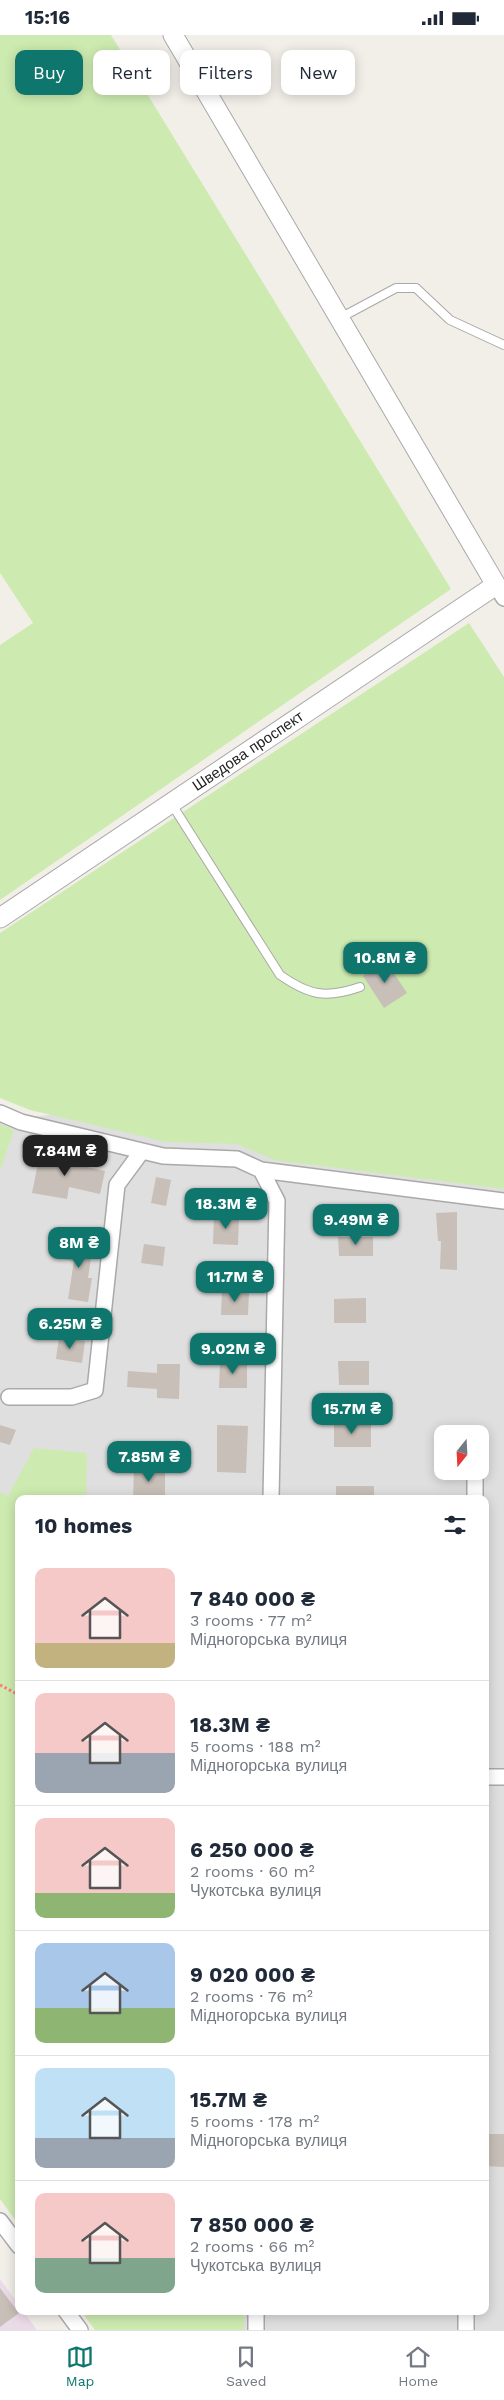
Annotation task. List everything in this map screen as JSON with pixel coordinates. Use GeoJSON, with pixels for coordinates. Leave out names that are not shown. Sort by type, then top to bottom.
{"type":"FeatureCollection","features":[{"type":"Feature","properties":{"kind":"street"},"geometry":{"type":"LineString","coordinates":[[173,35],[500,591]]}},
{"type":"Feature","properties":{"kind":"street","name":"Шведова проспект"},"geometry":{"type":"LineString","coordinates":[[0,918],[171,803],[500,591]]}},
{"type":"Feature","properties":{"kind":"street"},"geometry":{"type":"LineString","coordinates":[[0,1113],[21,1122],[163,1156],[237,1159],[261,1169],[504,1201]]}},
{"type":"Feature","properties":{"kind":"street"},"geometry":{"type":"LineString","coordinates":[[8,1397],[72,1397],[95,1389],[117,1185],[142,1151]]}},
{"type":"Feature","properties":{"kind":"street"},"geometry":{"type":"LineString","coordinates":[[261,1169],[277,1201],[271,1495]]}},
{"type":"Feature","properties":{"kind":"street"},"geometry":{"type":"LineString","coordinates":[[475,1480],[475,1495]]}},
{"type":"Feature","properties":{"kind":"street"},"geometry":{"type":"LineString","coordinates":[[489,1777],[504,1777]]}},
{"type":"Feature","properties":{"kind":"street"},"geometry":{"type":"LineString","coordinates":[[0,2221],[15,2241]]}},
{"type":"Feature","properties":{"kind":"street"},"geometry":{"type":"LineString","coordinates":[[69,2315],[80,2330]]}},
{"type":"Feature","properties":{"kind":"street"},"geometry":{"type":"LineString","coordinates":[[256,2315],[256,2330]]}},
{"type":"Feature","properties":{"kind":"street"},"geometry":{"type":"LineString","coordinates":[[466,2315],[466,2330]]}},
{"type":"Feature","properties":{"kind":"lane"},"geometry":{"type":"LineString","coordinates":[[340,318],[396,288],[416,288],[450,320],[504,345]]}},
{"type":"Feature","properties":{"kind":"lane"},"geometry":{"type":"LineString","coordinates":[[171,803],[280,975],[300,989],[314,994],[333,995],[360,987]]}},
{"type":"Feature","properties":{"kind":"path"},"geometry":{"type":"LineString","coordinates":[[0,1685],[15,1693]]}},
{"type":"Feature","properties":{"kind":"shaded area"},"geometry":{"type":"Polygon","coordinates":[[[504,1058],[504,2330],[127,2330],[118,2315],[489,2315],[489,1495],[15,1495],[15,1513],[0,1566],[0,1121],[504,1058]]]}},
{"type":"Feature","properties":{"kind":"shaded area"},"geometry":{"type":"Polygon","coordinates":[[[0,2279],[15,2300],[15,2315],[26,2315],[37,2330],[0,2330],[0,2279]]]}},
{"type":"Feature","properties":{"kind":"green space"},"geometry":{"type":"Polygon","coordinates":[[[0,35],[111,35],[120,50],[93,50],[93,95],[148,95],[451,589],[0,900],[0,645],[33,623],[0,573],[0,35]]]}},
{"type":"Feature","properties":{"kind":"green space"},"geometry":{"type":"Polygon","coordinates":[[[469,623],[504,677],[504,1189],[274,1160],[237,1144],[166,1142],[30,1110],[0,1098],[0,933],[469,623]]]}},
{"type":"Feature","properties":{"kind":"green space"},"geometry":{"type":"Polygon","coordinates":[[[0,1124],[14,1130],[0,1171],[0,1124]]]}},
{"type":"Feature","properties":{"kind":"green space"},"geometry":{"type":"Polygon","coordinates":[[[34,1448],[87,1453],[86,1495],[15,1495],[15,2220],[0,2199],[0,1492],[8,1496],[34,1448]]]}},
{"type":"Feature","properties":{"kind":"green space"},"geometry":{"type":"Polygon","coordinates":[[[84,2315],[244,2315],[244,2330],[95,2330],[84,2315]]]}},
{"type":"Feature","properties":{"kind":"building"},"geometry":{"type":"Polygon","coordinates":[[[385,960],[407,993],[384,1008],[363,976],[385,960]]]}},
{"type":"Feature","properties":{"kind":"building"},"geometry":{"type":"Polygon","coordinates":[[[40,1153],[74,1160],[73,1164],[105,1171],[100,1194],[69,1187],[67,1199],[32,1193],[40,1153]]]}},
{"type":"Feature","properties":{"kind":"building"},"geometry":{"type":"Polygon","coordinates":[[[156,1177],[171,1180],[166,1206],[151,1203],[156,1177]]]}},
{"type":"Feature","properties":{"kind":"building"},"geometry":{"type":"Polygon","coordinates":[[[457,1212],[457,1270],[440,1269],[441,1241],[438,1241],[436,1213],[457,1212]]]}},
{"type":"Feature","properties":{"kind":"building"},"geometry":{"type":"Polygon","coordinates":[[[214,1215],[239,1216],[238,1245],[213,1244],[214,1215]]]}},
{"type":"Feature","properties":{"kind":"building"},"geometry":{"type":"Polygon","coordinates":[[[338,1237],[373,1237],[373,1256],[339,1256],[338,1237]]]}},
{"type":"Feature","properties":{"kind":"building"},"geometry":{"type":"Polygon","coordinates":[[[64,1240],[93,1245],[88,1278],[92,1278],[88,1302],[68,1299],[74,1261],[62,1259],[64,1240]]]}},
{"type":"Feature","properties":{"kind":"building"},"geometry":{"type":"Polygon","coordinates":[[[144,1244],[165,1247],[163,1266],[141,1263],[144,1244]]]}},
{"type":"Feature","properties":{"kind":"building"},"geometry":{"type":"Polygon","coordinates":[[[222,1291],[249,1292],[248,1315],[221,1315],[222,1291]]]}},
{"type":"Feature","properties":{"kind":"building"},"geometry":{"type":"Polygon","coordinates":[[[366,1298],[366,1323],[334,1323],[334,1299],[366,1298]]]}},
{"type":"Feature","properties":{"kind":"building"},"geometry":{"type":"Polygon","coordinates":[[[59,1337],[85,1341],[82,1363],[56,1359],[59,1337]]]}},
{"type":"Feature","properties":{"kind":"building"},"geometry":{"type":"Polygon","coordinates":[[[338,1361],[369,1361],[369,1385],[339,1385],[338,1361]]]}},
{"type":"Feature","properties":{"kind":"building"},"geometry":{"type":"Polygon","coordinates":[[[220,1362],[247,1363],[247,1388],[219,1388],[220,1362]]]}},
{"type":"Feature","properties":{"kind":"building"},"geometry":{"type":"Polygon","coordinates":[[[157,1364],[180,1364],[179,1399],[157,1398],[157,1389],[127,1387],[128,1371],[157,1373],[157,1364]]]}},
{"type":"Feature","properties":{"kind":"building"},"geometry":{"type":"Polygon","coordinates":[[[334,1423],[371,1423],[371,1447],[334,1447],[334,1423]]]}},
{"type":"Feature","properties":{"kind":"building"},"geometry":{"type":"Polygon","coordinates":[[[0,1425],[16,1430],[10,1445],[0,1442],[0,1425]]]}},
{"type":"Feature","properties":{"kind":"building"},"geometry":{"type":"Polygon","coordinates":[[[217,1425],[248,1426],[246,1473],[217,1472],[217,1425]]]}},
{"type":"Feature","properties":{"kind":"building"},"geometry":{"type":"Polygon","coordinates":[[[134,1466],[165,1467],[165,1495],[133,1495],[134,1466]]]}},
{"type":"Feature","properties":{"kind":"building"},"geometry":{"type":"Polygon","coordinates":[[[336,1486],[374,1486],[374,1495],[336,1495],[336,1486]]]}},
{"type":"Feature","properties":{"kind":"building"},"geometry":{"type":"Polygon","coordinates":[[[489,2134],[504,2134],[504,2167],[489,2166],[489,2134]]]}},
{"type":"Feature","properties":{"kind":"building"},"geometry":{"type":"Polygon","coordinates":[[[0,2288],[15,2308],[16,2315],[0,2327],[0,2288]]]}}]}
